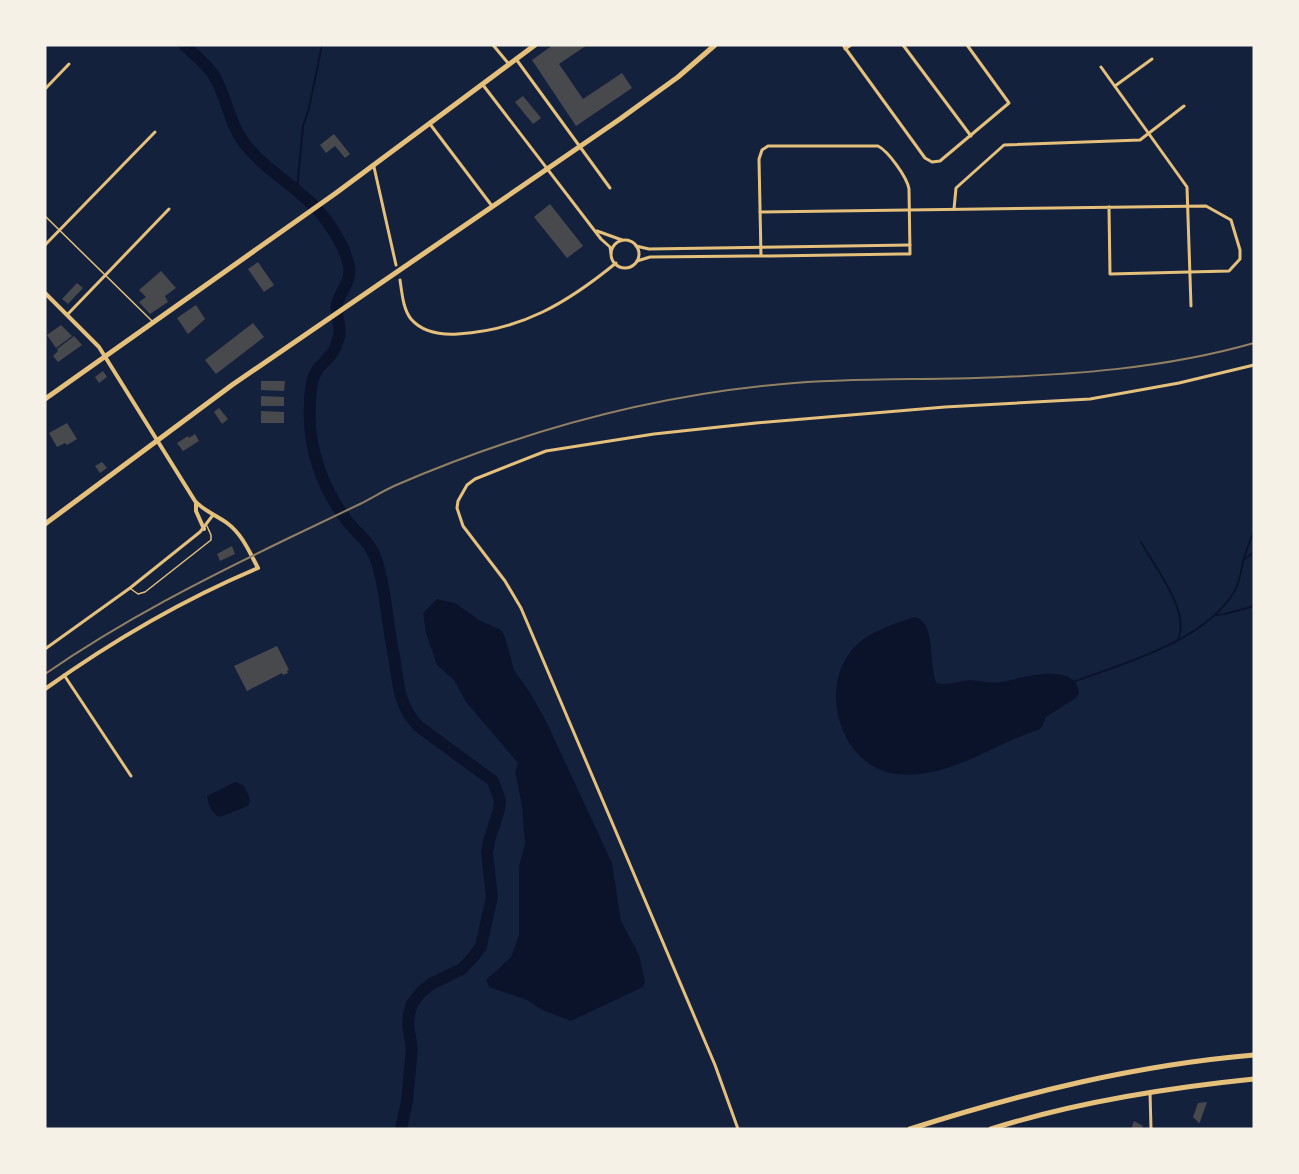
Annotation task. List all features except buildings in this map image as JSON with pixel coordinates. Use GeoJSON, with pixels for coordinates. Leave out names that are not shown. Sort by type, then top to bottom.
{"type":"FeatureCollection","features":[{"type":"Feature","properties":{"kind":"main road"},"geometry":{"type":"LineString","coordinates":[[45,399],[336,193],[535,45]]}},
{"type":"Feature","properties":{"kind":"main road"},"geometry":{"type":"LineString","coordinates":[[45,524],[232,385],[580,148],[678,77],[716,45]]}},
{"type":"Feature","properties":{"kind":"main road"},"geometry":{"type":"LineString","coordinates":[[910,1129],[996,1102],[1081,1082],[1160,1067],[1254,1055]]}},
{"type":"Feature","properties":{"kind":"main road"},"geometry":{"type":"LineString","coordinates":[[991,1129],[1056,1112],[1150,1092],[1254,1079]]}},
{"type":"Feature","properties":{"kind":"street"},"geometry":{"type":"LineString","coordinates":[[493,45],[509,65]]}},
{"type":"Feature","properties":{"kind":"street"},"geometry":{"type":"LineString","coordinates":[[843,45],[928,160],[940,161],[1009,103],[967,45]]}},
{"type":"Feature","properties":{"kind":"street"},"geometry":{"type":"LineString","coordinates":[[845,49],[851,45]]}},
{"type":"Feature","properties":{"kind":"street"},"geometry":{"type":"LineString","coordinates":[[903,45],[971,136]]}},
{"type":"Feature","properties":{"kind":"street"},"geometry":{"type":"LineString","coordinates":[[516,59],[610,188]]}},
{"type":"Feature","properties":{"kind":"street"},"geometry":{"type":"LineString","coordinates":[[1115,86],[1152,59]]}},
{"type":"Feature","properties":{"kind":"street"},"geometry":{"type":"LineString","coordinates":[[45,89],[69,64]]}},
{"type":"Feature","properties":{"kind":"street"},"geometry":{"type":"LineString","coordinates":[[1101,67],[1184,180],[1188,194],[1191,306]]}},
{"type":"Feature","properties":{"kind":"street"},"geometry":{"type":"LineString","coordinates":[[483,85],[610,247],[616,263],[626,267],[650,257],[761,256],[910,254],[910,209],[907,180],[881,147],[873,145],[768,147],[762,150],[759,159],[761,256]]}},
{"type":"Feature","properties":{"kind":"street"},"geometry":{"type":"LineString","coordinates":[[954,209],[956,188],[1004,145],[1140,140],[1184,105]]}},
{"type":"Feature","properties":{"kind":"street"},"geometry":{"type":"LineString","coordinates":[[430,124],[493,207]]}},
{"type":"Feature","properties":{"kind":"street"},"geometry":{"type":"LineString","coordinates":[[45,245],[155,132]]}},
{"type":"Feature","properties":{"kind":"street"},"geometry":{"type":"LineString","coordinates":[[373,165],[396,265]]}},
{"type":"Feature","properties":{"kind":"street"},"geometry":{"type":"LineString","coordinates":[[760,212],[910,209],[1206,206],[1232,220],[1240,250],[1240,259],[1229,271],[1110,274],[1109,207]]}},
{"type":"Feature","properties":{"kind":"street"},"geometry":{"type":"LineString","coordinates":[[67,315],[169,209]]}},
{"type":"Feature","properties":{"kind":"street"},"geometry":{"type":"LineString","coordinates":[[595,230],[648,249],[910,245]]}},
{"type":"Feature","properties":{"kind":"street"},"geometry":{"type":"LineString","coordinates":[[611,253],[615,245],[622,240]]}},
{"type":"Feature","properties":{"kind":"street"},"geometry":{"type":"LineString","coordinates":[[636,246],[639,252],[637,261]]}},
{"type":"Feature","properties":{"kind":"street"},"geometry":{"type":"LineString","coordinates":[[400,280],[406,309],[417,325],[440,334],[461,334],[515,325],[534,317],[596,280],[616,263]]}},
{"type":"Feature","properties":{"kind":"street"},"geometry":{"type":"LineString","coordinates":[[45,689],[157,616],[203,591],[258,568],[237,532],[227,523],[202,509],[196,502],[105,355],[92,339],[46,296]]}},
{"type":"Feature","properties":{"kind":"street"},"geometry":{"type":"LineString","coordinates":[[738,1129],[715,1065],[521,608],[505,581],[463,526],[457,508],[467,485],[483,474],[554,449],[654,434],[756,423],[945,407],[1090,399],[1179,383],[1254,365]]}},
{"type":"Feature","properties":{"kind":"street"},"geometry":{"type":"LineString","coordinates":[[196,502],[196,511],[206,527]]}},
{"type":"Feature","properties":{"kind":"street"},"geometry":{"type":"LineString","coordinates":[[45,649],[130,588],[206,527],[213,515]]}},
{"type":"Feature","properties":{"kind":"street"},"geometry":{"type":"LineString","coordinates":[[64,675],[131,776]]}},
{"type":"Feature","properties":{"kind":"street"},"geometry":{"type":"LineString","coordinates":[[1150,1092],[1151,1129]]}},
{"type":"Feature","properties":{"kind":"lane"},"geometry":{"type":"LineString","coordinates":[[45,216],[153,322]]}},
{"type":"Feature","properties":{"kind":"lane"},"geometry":{"type":"LineString","coordinates":[[130,588],[138,594],[145,592],[211,540],[206,527]]}},
{"type":"Feature","properties":{"kind":"water"},"geometry":{"type":"Polygon","coordinates":[[[437,599],[455,603],[479,620],[501,630],[514,670],[545,719],[612,863],[621,921],[639,955],[645,981],[643,987],[571,1021],[542,1010],[527,1000],[489,987],[486,980],[511,957],[519,935],[519,866],[525,844],[522,806],[515,772],[518,763],[466,702],[454,680],[437,665],[426,633],[423,613],[437,599]]]}},
{"type":"Feature","properties":{"kind":"water"},"geometry":{"type":"Polygon","coordinates":[[[914,617],[926,626],[937,683],[949,684],[969,680],[997,682],[1033,675],[1058,674],[1068,677],[1075,683],[1079,693],[1076,698],[1046,717],[1042,727],[1038,730],[951,767],[915,774],[896,774],[877,768],[862,758],[849,743],[841,725],[836,706],[841,668],[851,651],[864,639],[914,617]]]}},
{"type":"Feature","properties":{"kind":"water"},"geometry":{"type":"Polygon","coordinates":[[[235,782],[243,785],[249,796],[248,806],[220,817],[217,816],[211,809],[207,796],[235,782]]]}},
{"type":"Feature","properties":{"kind":"waterway"},"geometry":{"type":"LineString","coordinates":[[184,45],[213,74],[239,136],[251,152],[310,202],[331,227],[342,246],[349,271],[337,304],[339,335],[332,353],[318,369],[312,381],[311,390],[311,435],[318,466],[339,509],[375,555],[400,690],[406,708],[418,726],[493,781],[500,800],[487,853],[492,897],[481,946],[462,969],[431,984],[412,1004],[408,1025],[412,1049],[407,1101],[401,1129]]}},
{"type":"Feature","properties":{"kind":"waterway"},"geometry":{"type":"LineString","coordinates":[[297,190],[303,126],[322,45]]}},
{"type":"Feature","properties":{"kind":"waterway"},"geometry":{"type":"LineString","coordinates":[[1073,682],[1162,648],[1204,624],[1221,609],[1234,592],[1254,531]]}},
{"type":"Feature","properties":{"kind":"waterway"},"geometry":{"type":"LineString","coordinates":[[1141,542],[1169,589],[1180,616],[1181,628],[1178,639]]}},
{"type":"Feature","properties":{"kind":"waterway"},"geometry":{"type":"LineString","coordinates":[[1245,559],[1254,552]]}},
{"type":"Feature","properties":{"kind":"waterway"},"geometry":{"type":"LineString","coordinates":[[1216,615],[1254,606]]}},
{"type":"Feature","properties":{"kind":"railway"},"geometry":{"type":"LineString","coordinates":[[45,674],[74,654],[165,601],[394,486],[489,449],[585,419],[683,397],[783,384],[1045,375],[1116,369],[1185,359],[1254,343]]}}]}
